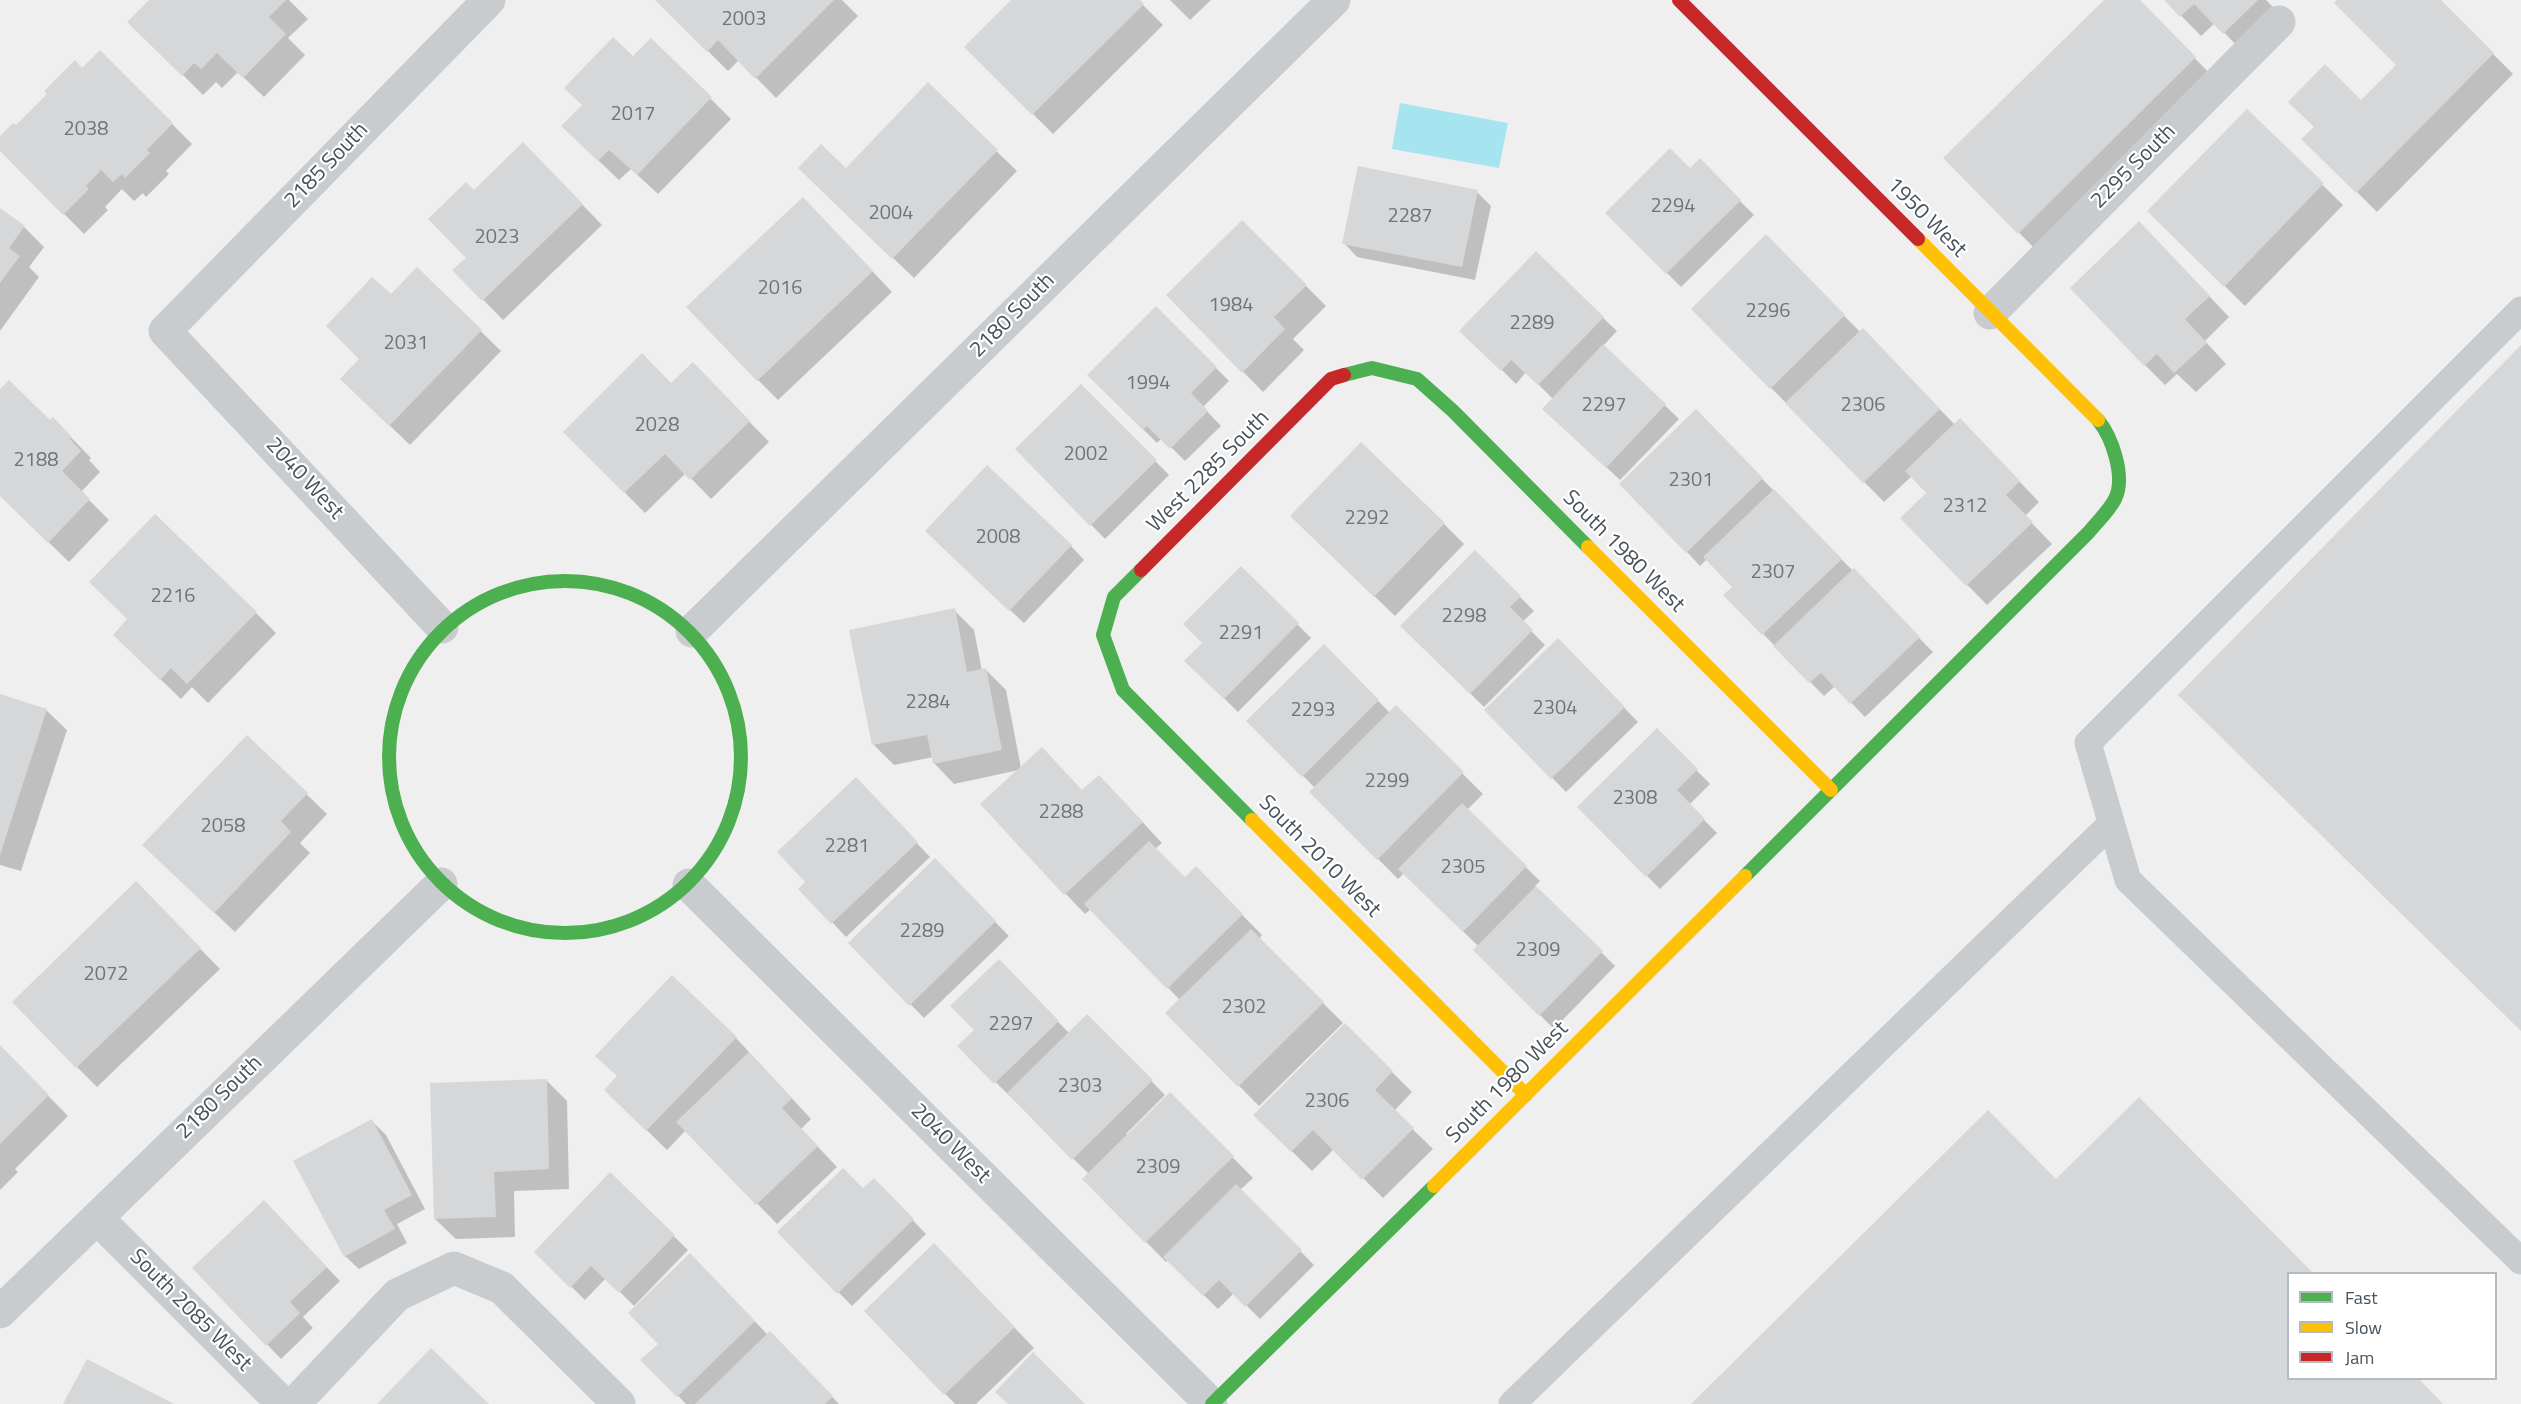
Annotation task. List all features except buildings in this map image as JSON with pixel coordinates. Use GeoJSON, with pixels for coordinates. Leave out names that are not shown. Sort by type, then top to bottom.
{"type":"FeatureCollection","features":[{"type":"Feature","properties":{"kind":"street","name":"2185 South"},"geometry":{"type":"LineString","coordinates":[[165,331],[489,0]]}},
{"type":"Feature","properties":{"kind":"street","name":"2180 South"},"geometry":{"type":"LineString","coordinates":[[692,631],[1334,0]]}},
{"type":"Feature","properties":{"kind":"street","name":"1950 West"},"geometry":{"type":"LineString","coordinates":[[1679,0],[1990,313],[2091,411],[2107,430],[2115,452],[2118,480]]}},
{"type":"Feature","properties":{"kind":"street","name":"2295 South"},"geometry":{"type":"LineString","coordinates":[[1990,313],[2278,22]]}},
{"type":"Feature","properties":{"kind":"street","name":"2040 West"},"geometry":{"type":"LineString","coordinates":[[165,331],[442,627]]}},
{"type":"Feature","properties":{"kind":"street","name":"South 1980 West"},"geometry":{"type":"LineString","coordinates":[[1372,368],[1417,379],[1453,411],[1831,790]]}},
{"type":"Feature","properties":{"kind":"street","name":"West 2285 South"},"geometry":{"type":"LineString","coordinates":[[1103,635],[1114,597],[1331,379],[1372,368]]}},
{"type":"Feature","properties":{"kind":"street","name":"South 1980 West"},"geometry":{"type":"LineString","coordinates":[[1212,1404],[1526,1095],[2089,532],[2116,498],[2118,480]]}},
{"type":"Feature","properties":{"kind":"street"},"geometry":{"type":"LineString","coordinates":[[565,579],[634,592],[692,631],[731,689],[743,759],[729,827],[689,885],[632,922],[564,935],[498,921],[441,884],[402,827],[387,760],[400,691],[442,627],[496,593],[565,579]]}},
{"type":"Feature","properties":{"kind":"street","name":"South 2010 West"},"geometry":{"type":"LineString","coordinates":[[1103,635],[1123,690],[1526,1095]]}},
{"type":"Feature","properties":{"kind":"street","name":"2180 South"},"geometry":{"type":"LineString","coordinates":[[0,1312],[441,884]]}},
{"type":"Feature","properties":{"kind":"street","name":"2040 West"},"geometry":{"type":"LineString","coordinates":[[689,885],[1212,1404]]}},
{"type":"Feature","properties":{"kind":"street","name":"South 2085 West"},"geometry":{"type":"LineString","coordinates":[[97,1218],[283,1404]]}},
{"type":"Feature","properties":{"kind":"street"},"geometry":{"type":"LineString","coordinates":[[294,1404],[397,1296],[454,1268],[502,1288],[619,1404]]}},
{"type":"Feature","properties":{"kind":"lane"},"geometry":{"type":"LineString","coordinates":[[2521,310],[2088,742],[2128,880],[2521,1261]]}},
{"type":"Feature","properties":{"kind":"lane"},"geometry":{"type":"LineString","coordinates":[[1512,1404],[2111,824]]}},
{"type":"Feature","properties":{"kind":"water"},"geometry":{"type":"Polygon","coordinates":[[[1400,103],[1508,123],[1499,168],[1392,149],[1400,103]]]}},
{"type":"Feature","properties":{"kind":"traffic: fast"},"geometry":{"type":"LineString","coordinates":[[1344,375],[1372,368],[1417,379],[1453,411],[1588,547]]}},
{"type":"Feature","properties":{"kind":"traffic: fast"},"geometry":{"type":"LineString","coordinates":[[1745,876],[2089,532],[2106,512],[2115,499],[2119,480],[2116,458],[2108,436],[2098,420]]}},
{"type":"Feature","properties":{"kind":"traffic: fast"},"geometry":{"type":"LineString","coordinates":[[1141,570],[1114,597],[1103,635],[1123,690],[1252,820]]}},
{"type":"Feature","properties":{"kind":"traffic: fast"},"geometry":{"type":"LineString","coordinates":[[565,581],[599,584],[632,594],[677,621],[701,645],[728,690],[738,723],[741,757],[738,791],[728,824],[701,869],[677,893],[632,920],[599,930],[565,933],[531,930],[498,920],[453,893],[429,869],[402,824],[392,791],[389,757],[392,723],[402,690],[429,645],[453,621],[498,594],[531,584],[565,581]]}},
{"type":"Feature","properties":{"kind":"traffic: fast"},"geometry":{"type":"LineString","coordinates":[[1212,1404],[1434,1186]]}},
{"type":"Feature","properties":{"kind":"traffic: slow"},"geometry":{"type":"LineString","coordinates":[[1918,239],[2098,420]]}},
{"type":"Feature","properties":{"kind":"traffic: slow"},"geometry":{"type":"LineString","coordinates":[[1588,547],[1831,790]]}},
{"type":"Feature","properties":{"kind":"traffic: slow"},"geometry":{"type":"LineString","coordinates":[[1252,820],[1526,1095]]}},
{"type":"Feature","properties":{"kind":"traffic: slow"},"geometry":{"type":"LineString","coordinates":[[1434,1186],[1745,876]]}},
{"type":"Feature","properties":{"kind":"traffic: jam"},"geometry":{"type":"LineString","coordinates":[[1679,0],[1918,239]]}},
{"type":"Feature","properties":{"kind":"traffic: jam"},"geometry":{"type":"LineString","coordinates":[[1141,570],[1331,379],[1344,375]]}}]}
